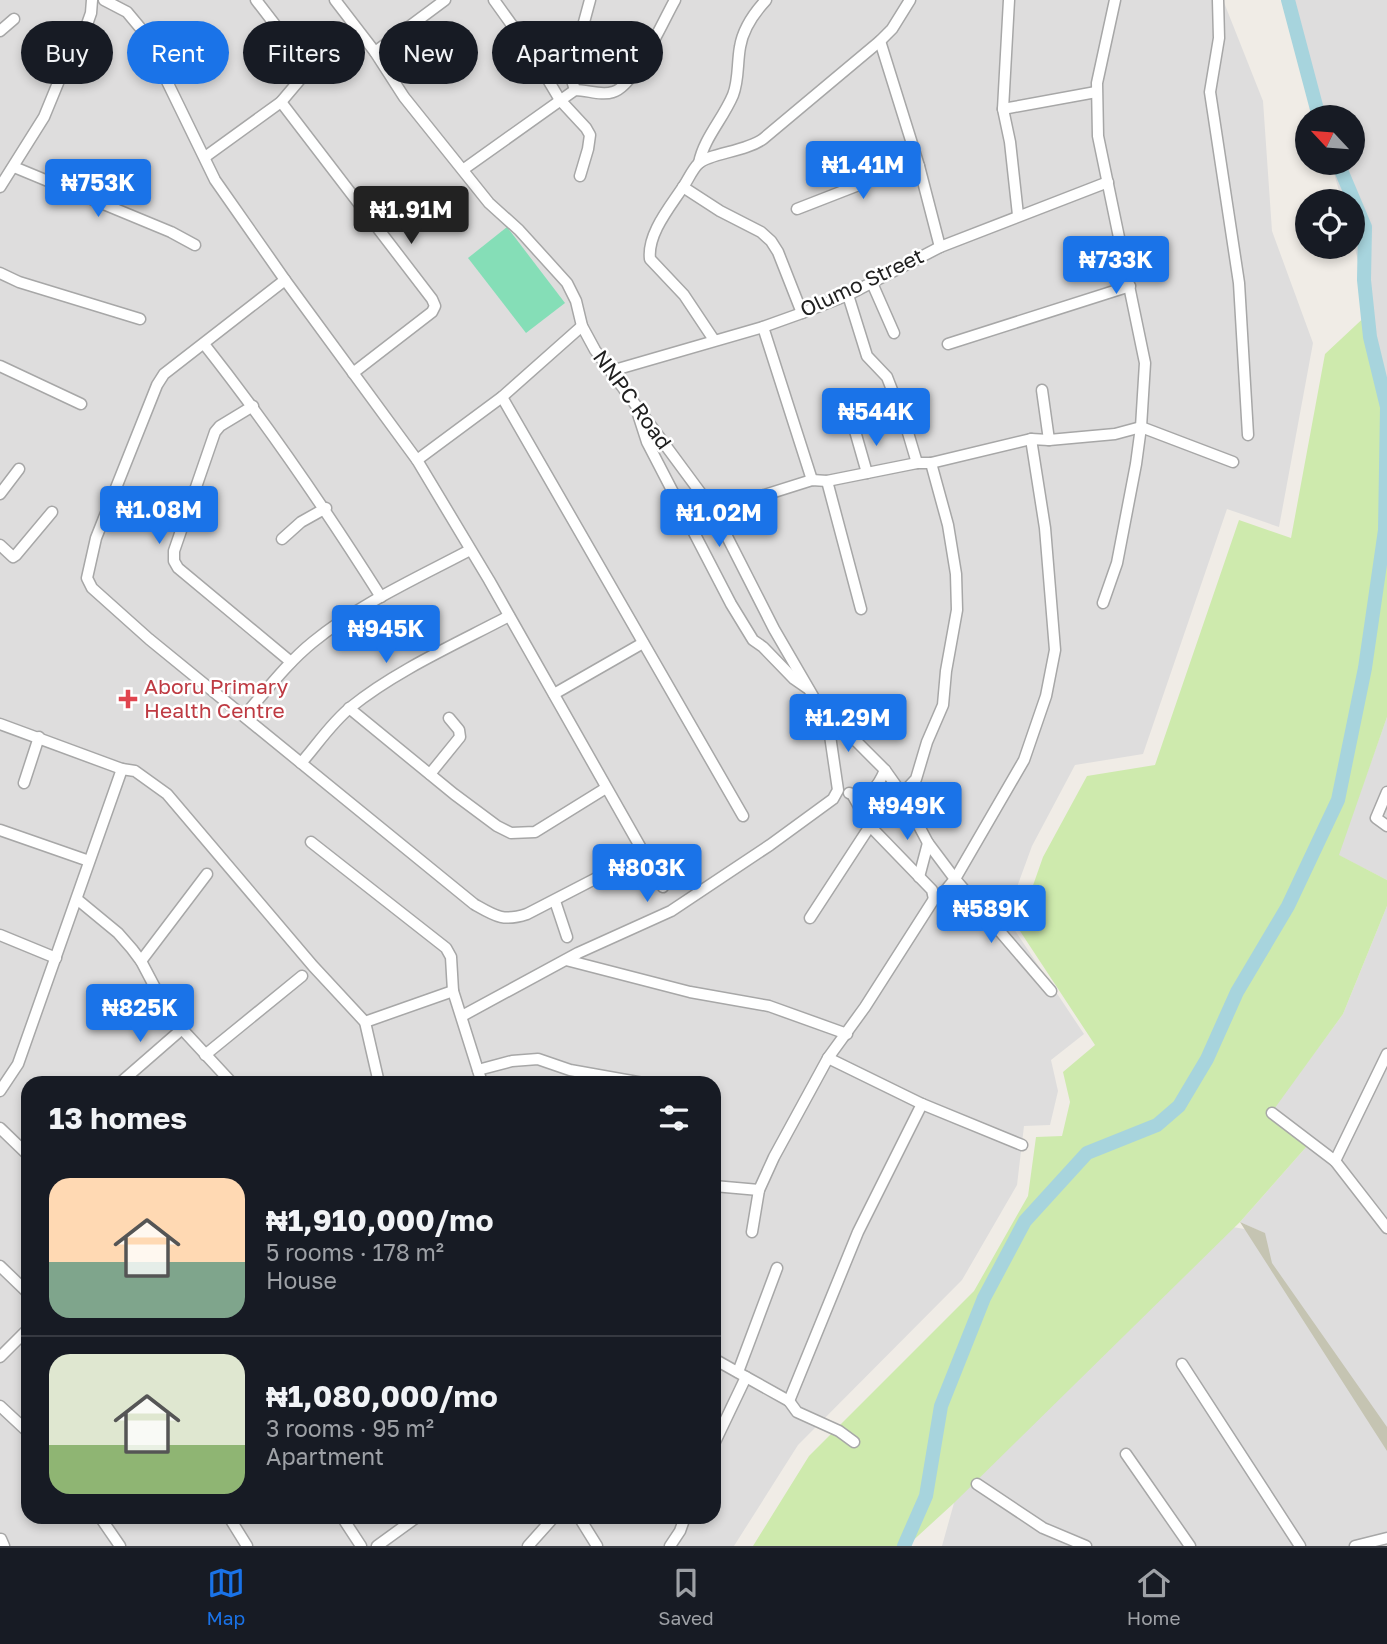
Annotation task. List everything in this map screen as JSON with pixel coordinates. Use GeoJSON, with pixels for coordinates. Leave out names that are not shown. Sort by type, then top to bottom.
{"type":"FeatureCollection","features":[{"type":"Feature","properties":{"kind":"street"},"geometry":{"type":"LineString","coordinates":[[0,187],[44,117],[65,66],[78,47],[92,13],[92,0]]}},
{"type":"Feature","properties":{"kind":"street"},"geometry":{"type":"LineString","coordinates":[[104,0],[127,12],[142,30],[215,180],[417,460],[663,887]]}},
{"type":"Feature","properties":{"kind":"street"},"geometry":{"type":"LineString","coordinates":[[205,157],[281,102],[303,76],[303,61],[256,0]]}},
{"type":"Feature","properties":{"kind":"street"},"geometry":{"type":"LineString","coordinates":[[375,52],[446,0]]}},
{"type":"Feature","properties":{"kind":"street"},"geometry":{"type":"LineString","coordinates":[[494,0],[532,53],[560,100],[590,135],[589,149],[580,176]]}},
{"type":"Feature","properties":{"kind":"street"},"geometry":{"type":"LineString","coordinates":[[575,90],[570,74],[590,0]]}},
{"type":"Feature","properties":{"kind":"street"},"geometry":{"type":"LineString","coordinates":[[464,169],[575,90],[604,94],[617,92],[635,73],[675,0]]}},
{"type":"Feature","properties":{"kind":"street"},"geometry":{"type":"LineString","coordinates":[[715,340],[684,295],[650,259],[649,251],[670,205],[699,163],[704,146],[734,94],[744,33],[750,20],[766,0]]}},
{"type":"Feature","properties":{"kind":"street"},"geometry":{"type":"LineString","coordinates":[[699,163],[755,145],[880,41],[892,29],[910,0]]}},
{"type":"Feature","properties":{"kind":"street"},"geometry":{"type":"LineString","coordinates":[[1009,0],[1003,109],[1010,142],[1018,215]]}},
{"type":"Feature","properties":{"kind":"street"},"geometry":{"type":"LineString","coordinates":[[1103,603],[1111,586],[1124,532],[1141,427],[1145,362],[1098,136],[1096,92],[1115,0]]}},
{"type":"Feature","properties":{"kind":"street"},"geometry":{"type":"LineString","coordinates":[[1218,0],[1219,38],[1210,92],[1239,283],[1248,435]]}},
{"type":"Feature","properties":{"kind":"street","name":"NNPC Road"},"geometry":{"type":"LineString","coordinates":[[339,1],[404,97],[489,203],[519,230],[567,283],[595,350],[714,511],[774,629],[828,722],[857,742],[885,770],[902,794],[928,843],[955,879],[1051,991]]}},
{"type":"Feature","properties":{"kind":"street"},"geometry":{"type":"LineString","coordinates":[[0,31],[14,19]]}},
{"type":"Feature","properties":{"kind":"street"},"geometry":{"type":"LineString","coordinates":[[880,41],[919,166],[940,247]]}},
{"type":"Feature","properties":{"kind":"street"},"geometry":{"type":"LineString","coordinates":[[1003,109],[1096,92]]}},
{"type":"Feature","properties":{"kind":"street"},"geometry":{"type":"LineString","coordinates":[[281,102],[435,306],[432,312],[353,373]]}},
{"type":"Feature","properties":{"kind":"street"},"geometry":{"type":"LineString","coordinates":[[797,209],[869,181],[919,166]]}},
{"type":"Feature","properties":{"kind":"street"},"geometry":{"type":"LineString","coordinates":[[14,167],[171,232],[195,245]]}},
{"type":"Feature","properties":{"kind":"street","name":"Olumo Street"},"geometry":{"type":"LineString","coordinates":[[611,370],[763,327],[802,313],[848,295],[940,247],[1108,182]]}},
{"type":"Feature","properties":{"kind":"street"},"geometry":{"type":"LineString","coordinates":[[683,187],[720,211],[761,232],[771,242],[778,252],[802,313]]}},
{"type":"Feature","properties":{"kind":"street"},"geometry":{"type":"LineString","coordinates":[[0,273],[19,282],[141,319]]}},
{"type":"Feature","properties":{"kind":"street"},"geometry":{"type":"LineString","coordinates":[[285,280],[164,374],[157,385],[96,538],[87,578],[92,588],[474,904],[494,915],[508,920],[555,901],[643,854]]}},
{"type":"Feature","properties":{"kind":"street"},"geometry":{"type":"LineString","coordinates":[[872,283],[894,333]]}},
{"type":"Feature","properties":{"kind":"street"},"geometry":{"type":"LineString","coordinates":[[948,344],[1130,286]]}},
{"type":"Feature","properties":{"kind":"street"},"geometry":{"type":"LineString","coordinates":[[848,295],[867,356],[887,377],[917,463]]}},
{"type":"Feature","properties":{"kind":"street"},"geometry":{"type":"LineString","coordinates":[[417,460],[502,397],[583,326]]}},
{"type":"Feature","properties":{"kind":"street"},"geometry":{"type":"LineString","coordinates":[[763,327],[812,480]]}},
{"type":"Feature","properties":{"kind":"street"},"geometry":{"type":"LineString","coordinates":[[204,344],[253,406],[326,508],[381,597]]}},
{"type":"Feature","properties":{"kind":"street"},"geometry":{"type":"LineString","coordinates":[[0,366],[81,404]]}},
{"type":"Feature","properties":{"kind":"street"},"geometry":{"type":"LineString","coordinates":[[1042,390],[1049,440]]}},
{"type":"Feature","properties":{"kind":"street"},"geometry":{"type":"LineString","coordinates":[[502,397],[743,816]]}},
{"type":"Feature","properties":{"kind":"street"},"geometry":{"type":"LineString","coordinates":[[636,405],[647,442],[731,604],[753,640],[809,690]]}},
{"type":"Feature","properties":{"kind":"street"},"geometry":{"type":"LineString","coordinates":[[253,406],[220,426],[215,432],[174,551],[174,561],[178,568],[291,662]]}},
{"type":"Feature","properties":{"kind":"street"},"geometry":{"type":"LineString","coordinates":[[714,511],[812,480],[827,481],[917,463],[930,463],[1031,439],[1115,434],[1141,427],[1233,462]]}},
{"type":"Feature","properties":{"kind":"street"},"geometry":{"type":"LineString","coordinates":[[855,431],[867,473]]}},
{"type":"Feature","properties":{"kind":"street"},"geometry":{"type":"LineString","coordinates":[[752,1232],[759,1190],[828,1058],[847,1034],[934,898],[945,891],[955,879],[1024,760],[1052,674],[1055,650],[1045,528],[1031,439]]}},
{"type":"Feature","properties":{"kind":"street"},"geometry":{"type":"LineString","coordinates":[[902,794],[916,779],[927,742],[943,705],[957,610],[956,574],[948,524],[930,463]]}},
{"type":"Feature","properties":{"kind":"street"},"geometry":{"type":"LineString","coordinates":[[0,494],[19,469]]}},
{"type":"Feature","properties":{"kind":"street"},"geometry":{"type":"LineString","coordinates":[[827,481],[861,609]]}},
{"type":"Feature","properties":{"kind":"street"},"geometry":{"type":"LineString","coordinates":[[282,539],[301,522],[326,508]]}},
{"type":"Feature","properties":{"kind":"street"},"geometry":{"type":"LineString","coordinates":[[0,545],[10,555],[16,555],[52,513]]}},
{"type":"Feature","properties":{"kind":"street"},"geometry":{"type":"LineString","coordinates":[[244,716],[291,662],[314,641],[381,597],[470,550]]}},
{"type":"Feature","properties":{"kind":"street"},"geometry":{"type":"LineString","coordinates":[[301,763],[349,708],[424,661],[509,616]]}},
{"type":"Feature","properties":{"kind":"street"},"geometry":{"type":"LineString","coordinates":[[763,647],[774,629]]}},
{"type":"Feature","properties":{"kind":"street"},"geometry":{"type":"LineString","coordinates":[[554,694],[643,643]]}},
{"type":"Feature","properties":{"kind":"street"},"geometry":{"type":"LineString","coordinates":[[349,708],[497,826],[511,833],[535,832],[606,788]]}},
{"type":"Feature","properties":{"kind":"street"},"geometry":{"type":"LineString","coordinates":[[430,774],[460,737],[459,730],[449,718]]}},
{"type":"Feature","properties":{"kind":"street"},"geometry":{"type":"LineString","coordinates":[[463,1016],[566,960],[671,911],[833,799],[838,790],[828,722]]}},
{"type":"Feature","properties":{"kind":"street"},"geometry":{"type":"LineString","coordinates":[[0,724],[122,769],[135,771],[167,794],[313,966],[365,1022],[377,1076]]}},
{"type":"Feature","properties":{"kind":"street"},"geometry":{"type":"LineString","coordinates":[[24,783],[39,737]]}},
{"type":"Feature","properties":{"kind":"street"},"geometry":{"type":"LineString","coordinates":[[0,1091],[18,1064],[122,769]]}},
{"type":"Feature","properties":{"kind":"street"},"geometry":{"type":"LineString","coordinates":[[838,790],[859,797],[869,794],[878,787],[885,770]]}},
{"type":"Feature","properties":{"kind":"street"},"geometry":{"type":"LineString","coordinates":[[1387,792],[1376,818],[1387,826]]}},
{"type":"Feature","properties":{"kind":"street"},"geometry":{"type":"LineString","coordinates":[[852,794],[870,826],[932,890],[934,898]]}},
{"type":"Feature","properties":{"kind":"street"},"geometry":{"type":"LineString","coordinates":[[810,918],[870,826]]}},
{"type":"Feature","properties":{"kind":"street"},"geometry":{"type":"LineString","coordinates":[[0,830],[89,861]]}},
{"type":"Feature","properties":{"kind":"street"},"geometry":{"type":"LineString","coordinates":[[311,842],[446,948],[451,957],[453,991],[480,1076]]}},
{"type":"Feature","properties":{"kind":"street"},"geometry":{"type":"LineString","coordinates":[[919,877],[928,843]]}},
{"type":"Feature","properties":{"kind":"street"},"geometry":{"type":"LineString","coordinates":[[141,961],[207,874]]}},
{"type":"Feature","properties":{"kind":"street"},"geometry":{"type":"LineString","coordinates":[[78,900],[118,933],[141,961],[163,1006],[225,1076]]}},
{"type":"Feature","properties":{"kind":"street"},"geometry":{"type":"LineString","coordinates":[[555,901],[568,937]]}},
{"type":"Feature","properties":{"kind":"street"},"geometry":{"type":"LineString","coordinates":[[0,935],[56,958]]}},
{"type":"Feature","properties":{"kind":"street"},"geometry":{"type":"LineString","coordinates":[[566,960],[690,992],[769,1006],[847,1034]]}},
{"type":"Feature","properties":{"kind":"street"},"geometry":{"type":"LineString","coordinates":[[205,1055],[302,976]]}},
{"type":"Feature","properties":{"kind":"street"},"geometry":{"type":"LineString","coordinates":[[365,1022],[453,991]]}},
{"type":"Feature","properties":{"kind":"street"},"geometry":{"type":"LineString","coordinates":[[128,1076],[182,1029]]}},
{"type":"Feature","properties":{"kind":"street"},"geometry":{"type":"LineString","coordinates":[[1335,1161],[1382,1077],[1387,1054]]}},
{"type":"Feature","properties":{"kind":"street"},"geometry":{"type":"LineString","coordinates":[[828,1058],[922,1104],[1022,1145]]}},
{"type":"Feature","properties":{"kind":"street"},"geometry":{"type":"LineString","coordinates":[[478,1070],[512,1061],[538,1059],[594,1076]]}},
{"type":"Feature","properties":{"kind":"street"},"geometry":{"type":"LineString","coordinates":[[789,1401],[858,1232],[922,1104]]}},
{"type":"Feature","properties":{"kind":"street"},"geometry":{"type":"LineString","coordinates":[[1272,1113],[1335,1161],[1387,1228]]}},
{"type":"Feature","properties":{"kind":"street"},"geometry":{"type":"LineString","coordinates":[[0,1128],[21,1148]]}},
{"type":"Feature","properties":{"kind":"street"},"geometry":{"type":"LineString","coordinates":[[721,1187],[759,1190]]}},
{"type":"Feature","properties":{"kind":"street"},"geometry":{"type":"LineString","coordinates":[[0,1266],[21,1286]]}},
{"type":"Feature","properties":{"kind":"street"},"geometry":{"type":"LineString","coordinates":[[721,1426],[742,1374],[777,1268]]}},
{"type":"Feature","properties":{"kind":"street"},"geometry":{"type":"LineString","coordinates":[[0,1357],[21,1336]]}},
{"type":"Feature","properties":{"kind":"street"},"geometry":{"type":"LineString","coordinates":[[721,1363],[789,1401],[797,1412],[839,1431],[854,1442]]}},
{"type":"Feature","properties":{"kind":"street"},"geometry":{"type":"LineString","coordinates":[[1182,1364],[1300,1546]]}},
{"type":"Feature","properties":{"kind":"street"},"geometry":{"type":"LineString","coordinates":[[0,1406],[21,1426]]}},
{"type":"Feature","properties":{"kind":"street"},"geometry":{"type":"LineString","coordinates":[[1126,1454],[1190,1546]]}},
{"type":"Feature","properties":{"kind":"street"},"geometry":{"type":"LineString","coordinates":[[977,1484],[1043,1528],[1086,1546]]}},
{"type":"Feature","properties":{"kind":"street"},"geometry":{"type":"LineString","coordinates":[[105,1524],[120,1546]]}},
{"type":"Feature","properties":{"kind":"street"},"geometry":{"type":"LineString","coordinates":[[233,1524],[247,1546]]}},
{"type":"Feature","properties":{"kind":"street"},"geometry":{"type":"LineString","coordinates":[[346,1524],[360,1546]]}},
{"type":"Feature","properties":{"kind":"street"},"geometry":{"type":"LineString","coordinates":[[376,1546],[409,1524]]}},
{"type":"Feature","properties":{"kind":"street"},"geometry":{"type":"LineString","coordinates":[[528,1546],[548,1524]]}},
{"type":"Feature","properties":{"kind":"street"},"geometry":{"type":"LineString","coordinates":[[583,1524],[597,1546]]}},
{"type":"Feature","properties":{"kind":"street"},"geometry":{"type":"LineString","coordinates":[[670,1546],[682,1524]]}},
{"type":"Feature","properties":{"kind":"street"},"geometry":{"type":"LineString","coordinates":[[1355,1546],[1387,1538]]}},
{"type":"Feature","properties":{"kind":"shaded area"},"geometry":{"type":"Polygon","coordinates":[[[0,0],[1223,0],[1263,101],[1272,231],[1313,343],[1279,527],[1227,509],[1143,754],[1075,765],[1032,846],[1006,917],[1084,1034],[1051,1060],[1058,1091],[1050,1125],[1024,1126],[1017,1185],[962,1280],[798,1445],[734,1546],[0,1546],[0,0]]]}},
{"type":"Feature","properties":{"kind":"shaded area"},"geometry":{"type":"Polygon","coordinates":[[[1294,0],[1387,0],[1387,438],[1371,311],[1358,259],[1365,259],[1365,189],[1339,189],[1334,175],[1365,175],[1365,105],[1315,105],[1294,0]]]}},
{"type":"Feature","properties":{"kind":"shaded area"},"geometry":{"type":"Polygon","coordinates":[[[1387,717],[1387,880],[1338,855],[1387,717]]]}},
{"type":"Feature","properties":{"kind":"shaded area"},"geometry":{"type":"Polygon","coordinates":[[[1387,906],[1387,1546],[942,1546],[954,1503],[1121,1208],[1262,1232],[1240,1222],[1307,1146],[1271,1112],[1343,1014],[1387,906]]]}},
{"type":"Feature","properties":{"kind":"shaded area"},"geometry":{"type":"Polygon","coordinates":[[[1240,1222],[1265,1233],[1272,1263],[1387,1427],[1387,1451],[1240,1222]]]}},
{"type":"Feature","properties":{"kind":"green space"},"geometry":{"type":"Polygon","coordinates":[[[507,227],[565,303],[526,333],[468,258],[507,227]]]}},
{"type":"Feature","properties":{"kind":"green space"},"geometry":{"type":"Polygon","coordinates":[[[1371,311],[1387,438],[1387,717],[1339,855],[1387,880],[1387,906],[1343,1014],[1272,1112],[1307,1146],[1240,1222],[907,1546],[753,1546],[809,1456],[974,1291],[1028,1196],[1036,1137],[1062,1136],[1070,1102],[1063,1072],[1095,1045],[1018,928],[1043,857],[1087,776],[1155,765],[1239,520],[1291,538],[1325,354],[1371,311]]]}},
{"type":"Feature","properties":{"kind":"waterway"},"geometry":{"type":"LineString","coordinates":[[1288,0],[1316,105]]}},
{"type":"Feature","properties":{"kind":"waterway"},"geometry":{"type":"LineString","coordinates":[[904,1546],[926,1496],[941,1406],[984,1298],[1025,1221],[1087,1153],[1157,1125],[1179,1106],[1207,1059],[1237,992],[1288,906],[1338,800],[1365,668],[1385,530],[1387,407],[1370,337],[1364,280],[1365,227],[1343,175]]}},
{"type":"Feature","properties":{"kind":"place","name":"Aboru Primary Health Centre"},"geometry":{"type":"Point","coordinates":[128,699]}}]}
